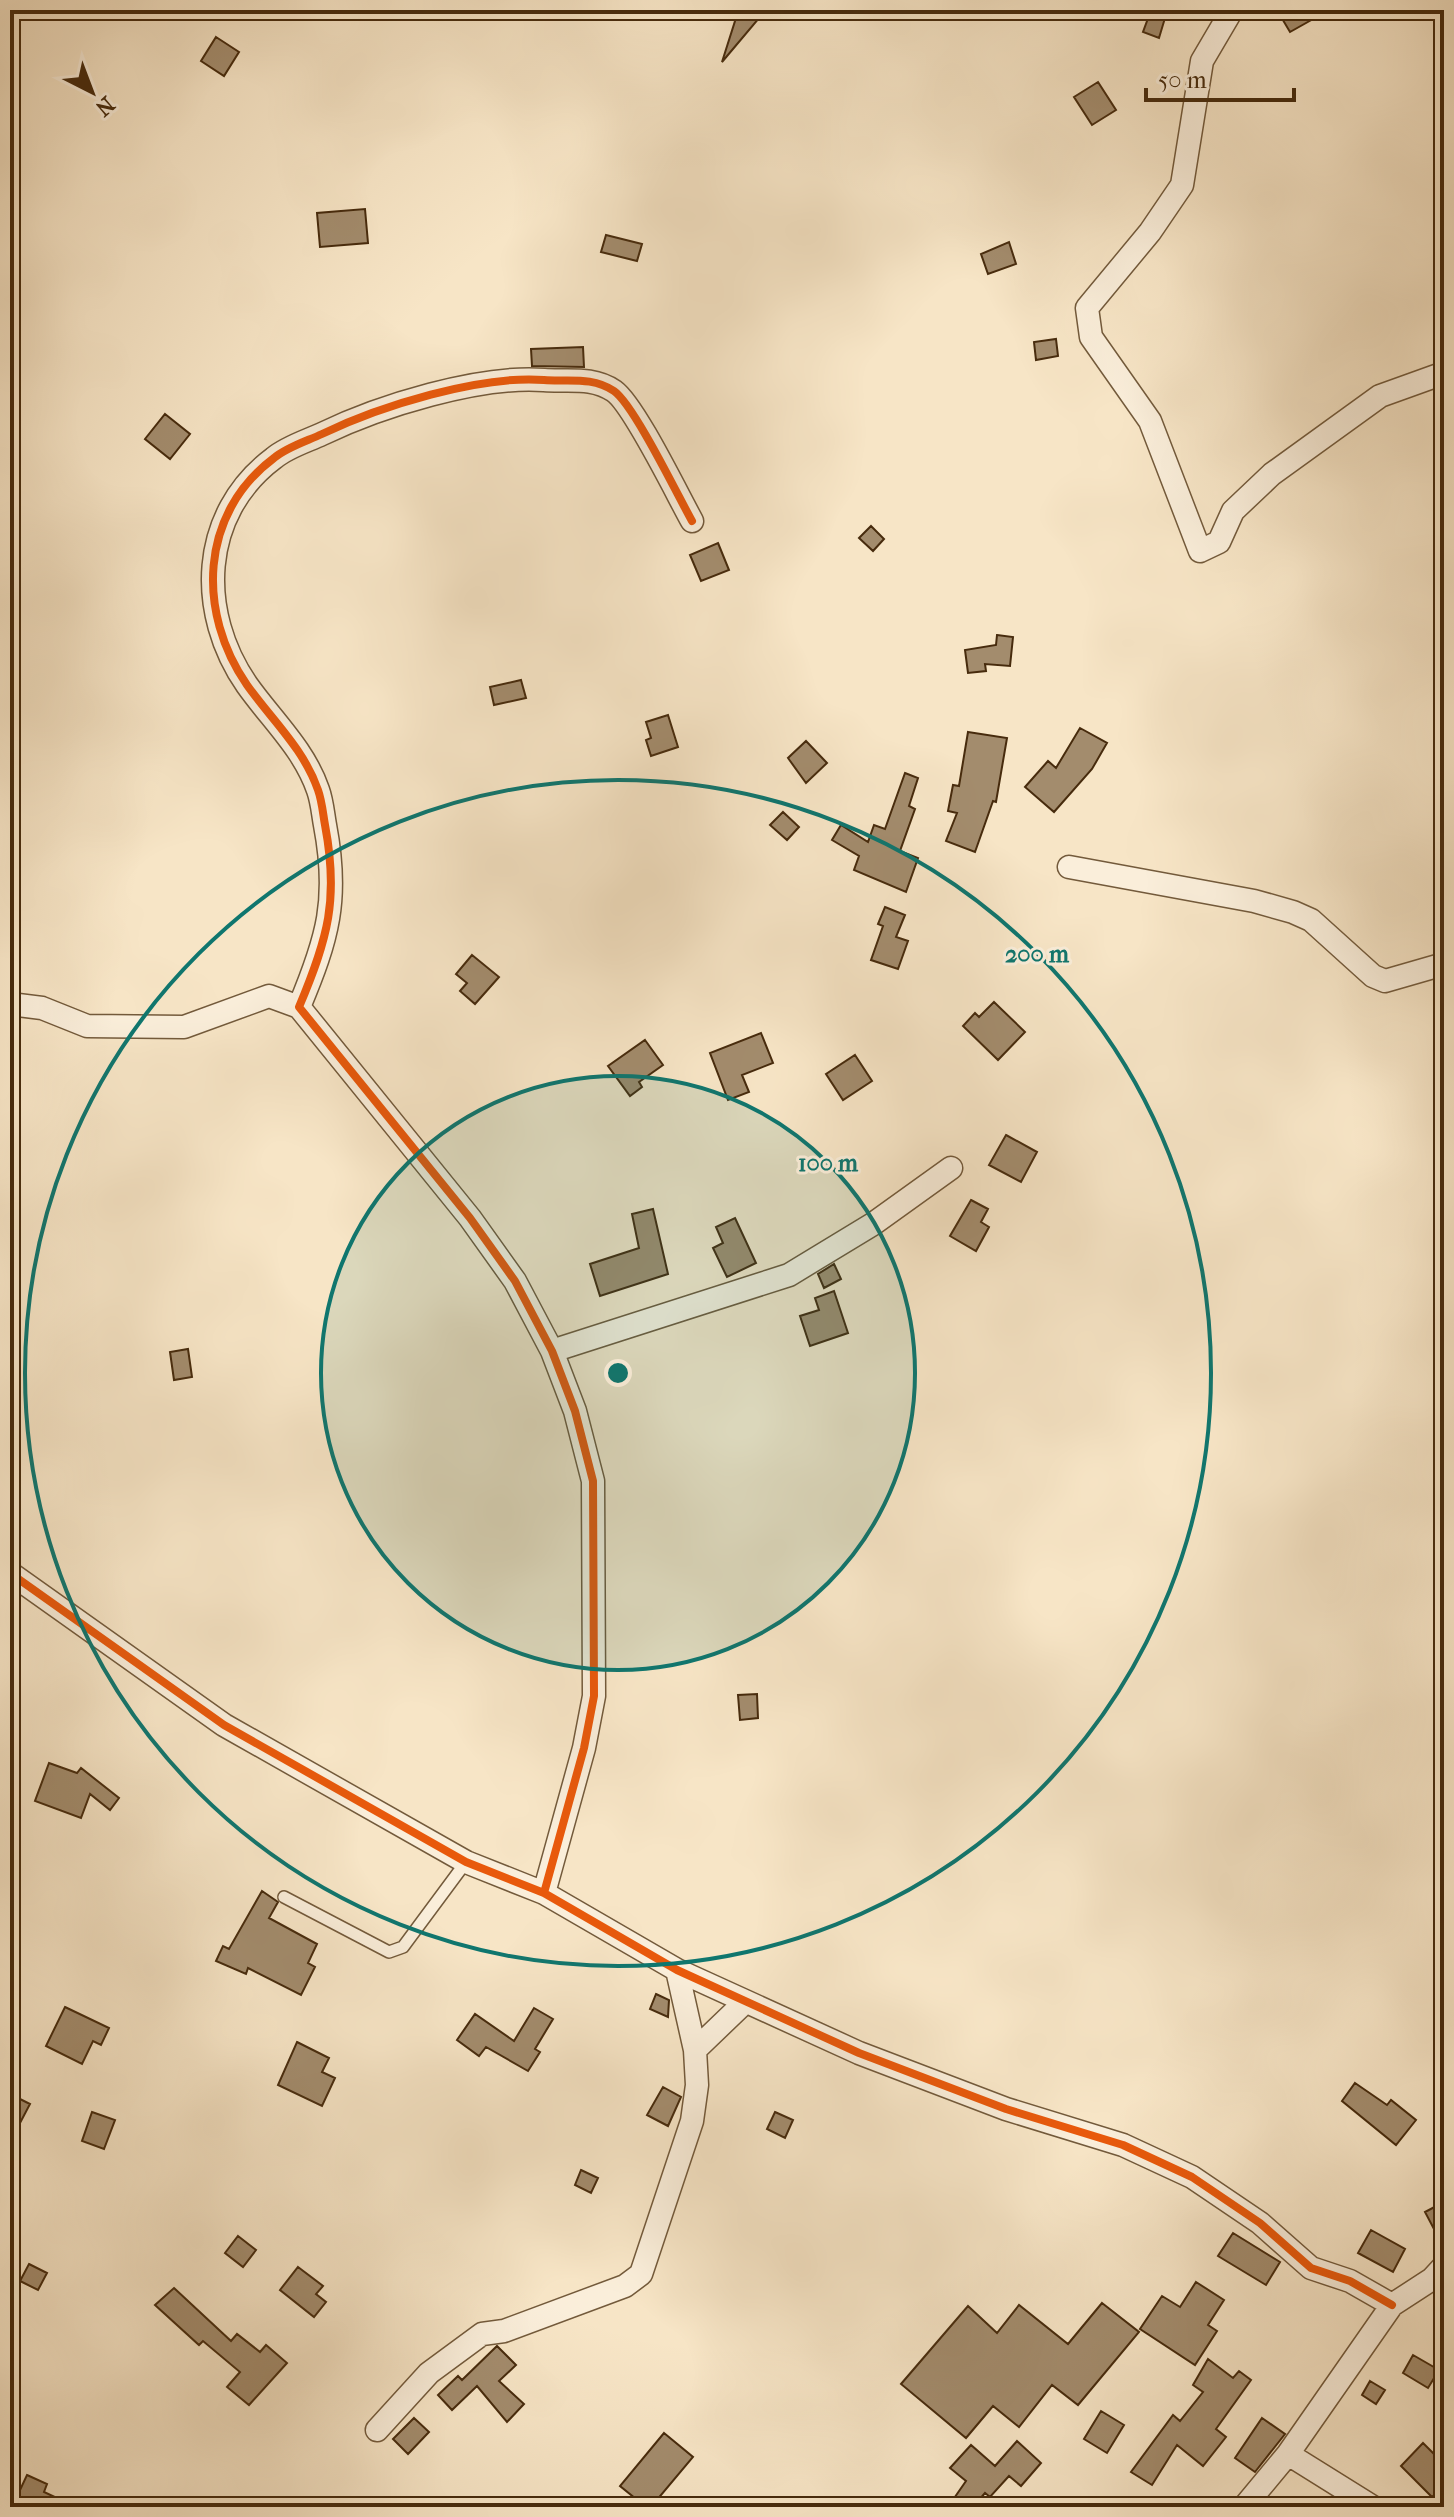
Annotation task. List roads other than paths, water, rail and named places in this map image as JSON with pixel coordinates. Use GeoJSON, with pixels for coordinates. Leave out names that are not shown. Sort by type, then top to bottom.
{"type":"FeatureCollection","features":[{"type":"Feature","properties":{"kind":"street"},"geometry":{"type":"LineString","coordinates":[[1232,10],[1202,61],[1182,185],[1150,232],[1087,308],[1091,337],[1150,421],[1200,551],[1219,542],[1233,511],[1251,491],[1296,456],[1380,396],[1444,373]]}},
{"type":"Feature","properties":{"kind":"street"},"geometry":{"type":"LineString","coordinates":[[299,1007],[321,953],[334,888],[333,865],[318,790],[289,737],[247,686],[224,648],[215,621],[210,580],[223,523],[250,481],[274,457],[367,412],[515,378],[580,379],[615,392],[636,421],[692,521]]}},
{"type":"Feature","properties":{"kind":"street"},"geometry":{"type":"LineString","coordinates":[[1069,867],[1254,901],[1293,912],[1311,920],[1373,976],[1385,981],[1444,964]]}},
{"type":"Feature","properties":{"kind":"street"},"geometry":{"type":"LineString","coordinates":[[10,1004],[42,1008],[87,1026],[184,1027],[269,996],[299,1007],[470,1218],[515,1281],[552,1351],[575,1411],[593,1481],[594,1696],[584,1748],[544,1893]]}},
{"type":"Feature","properties":{"kind":"street"},"geometry":{"type":"LineString","coordinates":[[552,1351],[789,1275],[873,1224],[951,1168]]}},
{"type":"Feature","properties":{"kind":"street"},"geometry":{"type":"LineString","coordinates":[[10,1573],[224,1725],[466,1862],[544,1893],[677,1970],[859,2053],[1006,2109],[1123,2145],[1192,2177],[1260,2223],[1311,2268],[1350,2281],[1392,2305]]}},
{"type":"Feature","properties":{"kind":"street"},"geometry":{"type":"LineString","coordinates":[[377,2430],[429,2373],[482,2334],[504,2331],[625,2286],[641,2274],[692,2121],[697,2085],[695,2050],[677,1970]]}},
{"type":"Feature","properties":{"kind":"street"},"geometry":{"type":"LineString","coordinates":[[695,2050],[745,2002]]}},
{"type":"Feature","properties":{"kind":"street"},"geometry":{"type":"LineString","coordinates":[[1244,2507],[1288,2454],[1392,2305],[1440,2275]]}},
{"type":"Feature","properties":{"kind":"street"},"geometry":{"type":"LineString","coordinates":[[1288,2454],[1373,2507]]}},
{"type":"Feature","properties":{"kind":"lane"},"geometry":{"type":"LineString","coordinates":[[284,1897],[389,1952],[403,1947],[466,1862]]}}]}
